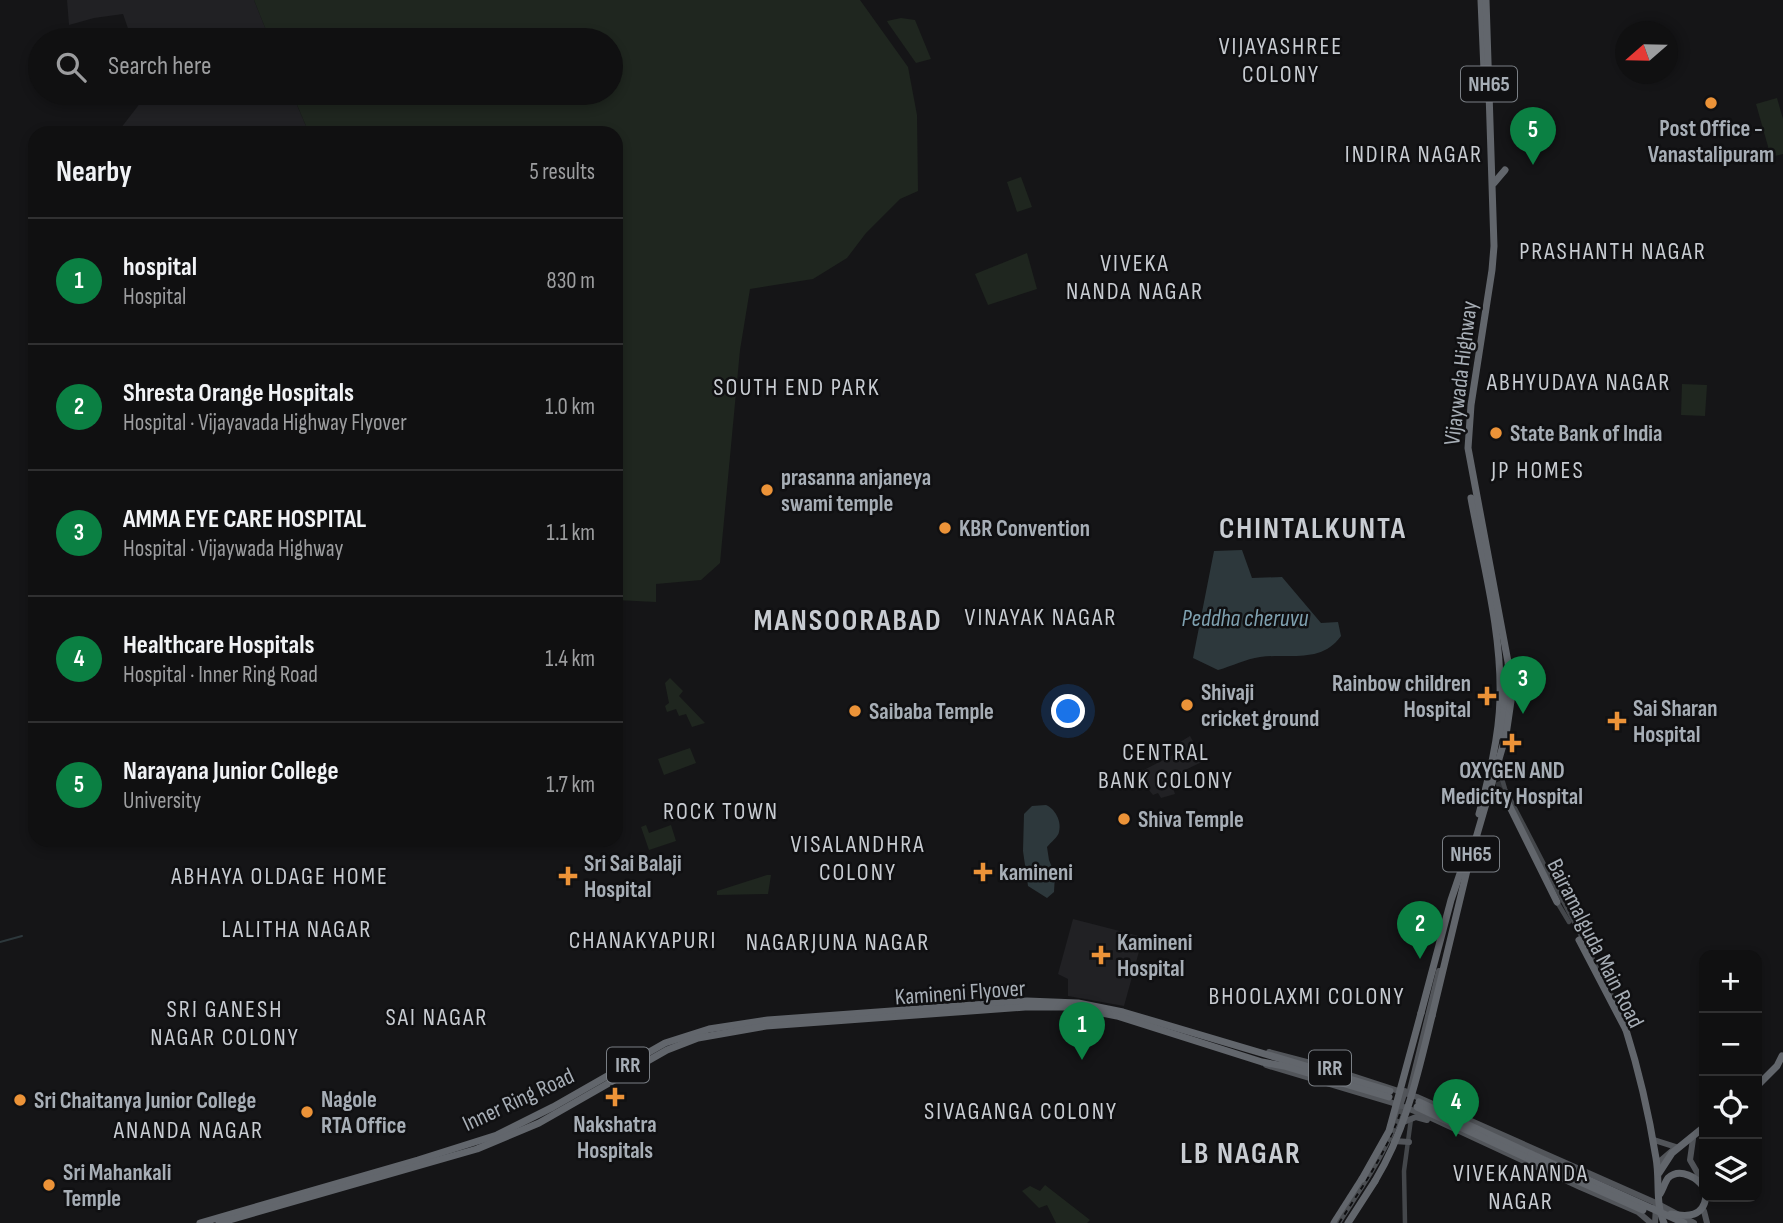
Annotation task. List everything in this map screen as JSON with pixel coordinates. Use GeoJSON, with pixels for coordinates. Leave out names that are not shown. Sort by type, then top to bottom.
{"type":"FeatureCollection","features":[{"type":"Feature","properties":{"kind":"highway","name":"Vijaywada Highway"},"geometry":{"type":"LineString","coordinates":[[1456,918],[1508,725],[1511,687],[1463,445],[1489,268],[1488,122],[1483,0]]}},
{"type":"Feature","properties":{"kind":"highway","name":"Vijaywada Highway"},"geometry":{"type":"LineString","coordinates":[[1450,899],[1470,844],[1488,775],[1500,701],[1490,585],[1468,448],[1471,405],[1482,349],[1480,328],[1488,299],[1494,246],[1492,154],[1488,122]]}},
{"type":"Feature","properties":{"kind":"highway"},"geometry":{"type":"LineString","coordinates":[[1492,154],[1505,168],[1493,187]]}},
{"type":"Feature","properties":{"kind":"highway"},"geometry":{"type":"LineString","coordinates":[[1488,299],[1496,288]]}},
{"type":"Feature","properties":{"kind":"highway"},"geometry":{"type":"LineString","coordinates":[[1496,638],[1501,648],[1506,697],[1497,762]]}},
{"type":"Feature","properties":{"kind":"highway"},"geometry":{"type":"LineString","coordinates":[[1505,797],[1558,902]]}},
{"type":"Feature","properties":{"kind":"highway","name":"NH65"},"geometry":{"type":"LineString","coordinates":[[1336,1223],[1389,1131],[1450,899]]}},
{"type":"Feature","properties":{"kind":"highway","name":"NH65"},"geometry":{"type":"LineString","coordinates":[[1347,1223],[1391,1153],[1404,1122],[1456,918]]}},
{"type":"Feature","properties":{"kind":"highway"},"geometry":{"type":"LineString","coordinates":[[1579,940],[1626,1030],[1659,1168],[1660,1209],[1657,1223]]}},
{"type":"Feature","properties":{"kind":"highway","name":"Kamineni Flyover"},"geometry":{"type":"LineString","coordinates":[[767,1023],[1042,1001],[1098,1009],[1262,1058]]}},
{"type":"Feature","properties":{"kind":"highway","name":"Inner Ring Road"},"geometry":{"type":"LineString","coordinates":[[280,1204],[497,1135],[578,1097],[665,1044],[686,1035],[709,1029],[767,1023]]}},
{"type":"Feature","properties":{"kind":"highway","name":"IRR"},"geometry":{"type":"LineString","coordinates":[[1262,1058],[1390,1094]]}},
{"type":"Feature","properties":{"kind":"highway"},"geometry":{"type":"LineString","coordinates":[[1762,1080],[1783,1058]]}},
{"type":"Feature","properties":{"kind":"highway","name":"IRR"},"geometry":{"type":"LineString","coordinates":[[1672,1223],[1527,1155],[1501,1140],[1418,1105],[1483,1141],[1527,1155],[1660,1207],[1689,1222]]}},
{"type":"Feature","properties":{"kind":"highway"},"geometry":{"type":"LineString","coordinates":[[1659,1168],[1699,1131]]}},
{"type":"Feature","properties":{"kind":"highway"},"geometry":{"type":"LineString","coordinates":[[1495,1133],[1501,1140]]}},
{"type":"Feature","properties":{"kind":"highway"},"geometry":{"type":"LineString","coordinates":[[1658,1192],[1668,1178],[1674,1175],[1682,1173],[1699,1182]]}},
{"type":"Feature","properties":{"kind":"highway"},"geometry":{"type":"LineString","coordinates":[[1660,1207],[1682,1216],[1695,1214],[1703,1208],[1705,1202]]}},
{"type":"Feature","properties":{"kind":"highway","name":"IRR"},"geometry":{"type":"LineString","coordinates":[[200,1223],[280,1204]]}},
{"type":"Feature","properties":{"kind":"highway","name":"IRR"},"geometry":{"type":"LineString","coordinates":[[219,1223],[280,1204]]}},
{"type":"Feature","properties":{"kind":"main road"},"geometry":{"type":"LineString","coordinates":[[1497,762],[1505,789],[1623,1018],[1636,1063],[1659,1168]]}},
{"type":"Feature","properties":{"kind":"main road","name":"Bairamalguda Main Road"},"geometry":{"type":"LineString","coordinates":[[1490,792],[1500,794],[1579,940],[1619,1020],[1636,1063],[1659,1168],[1660,1207],[1657,1223]]}},
{"type":"Feature","properties":{"kind":"main road","name":"Vijaywada Highway"},"geometry":{"type":"LineString","coordinates":[[1407,1054],[1414,1050],[1455,897],[1450,899]]}},
{"type":"Feature","properties":{"kind":"main road","name":"Vijaywada Highway"},"geometry":{"type":"LineString","coordinates":[[1347,1223],[1384,1153],[1414,1079],[1414,1070],[1450,930],[1456,918]]}},
{"type":"Feature","properties":{"kind":"main road","name":"IRR"},"geometry":{"type":"LineString","coordinates":[[1527,1155],[1506,1153],[1403,1107],[1282,1071],[1262,1058],[1269,1052],[1300,1059],[1407,1093],[1495,1133],[1527,1155],[1643,1198],[1660,1207]]}},
{"type":"Feature","properties":{"kind":"main road"},"geometry":{"type":"LineString","coordinates":[[1418,1054],[1424,1061]]}},
{"type":"Feature","properties":{"kind":"main road"},"geometry":{"type":"LineString","coordinates":[[1401,1076],[1414,1079]]}},
{"type":"Feature","properties":{"kind":"main road","name":"Vijaywada Highway"},"geometry":{"type":"LineString","coordinates":[[1336,1223],[1384,1153],[1398,1139],[1403,1107]]}},
{"type":"Feature","properties":{"kind":"main road"},"geometry":{"type":"LineString","coordinates":[[1401,1123],[1411,1118],[1422,1118],[1476,1141],[1483,1141]]}},
{"type":"Feature","properties":{"kind":"main road"},"geometry":{"type":"LineString","coordinates":[[1405,1223],[1404,1171],[1411,1118]]}},
{"type":"Feature","properties":{"kind":"main road"},"geometry":{"type":"LineString","coordinates":[[1659,1168],[1676,1147],[1699,1131]]}},
{"type":"Feature","properties":{"kind":"main road"},"geometry":{"type":"LineString","coordinates":[[1659,1168],[1699,1132]]}},
{"type":"Feature","properties":{"kind":"main road"},"geometry":{"type":"LineString","coordinates":[[1398,1139],[1409,1142]]}},
{"type":"Feature","properties":{"kind":"main road"},"geometry":{"type":"LineString","coordinates":[[1693,1139],[1690,1160],[1699,1177]]}},
{"type":"Feature","properties":{"kind":"main road"},"geometry":{"type":"LineString","coordinates":[[1654,1140],[1676,1147]]}},
{"type":"Feature","properties":{"kind":"main road"},"geometry":{"type":"LineString","coordinates":[[1527,1155],[1657,1223]]}},
{"type":"Feature","properties":{"kind":"main road"},"geometry":{"type":"LineString","coordinates":[[1637,1212],[1643,1208],[1643,1198],[1658,1192]]}},
{"type":"Feature","properties":{"kind":"main road"},"geometry":{"type":"LineString","coordinates":[[1706,1202],[1704,1211],[1707,1223]]}},
{"type":"Feature","properties":{"kind":"main road"},"geometry":{"type":"LineString","coordinates":[[1689,1222],[1704,1211]]}},
{"type":"Feature","properties":{"kind":"shaded area"},"geometry":{"type":"Polygon","coordinates":[[[67,0],[254,0],[265,28],[128,28],[123,14],[69,25],[67,0]]]}},
{"type":"Feature","properties":{"kind":"shaded area"},"geometry":{"type":"Polygon","coordinates":[[[254,0],[860,0],[908,67],[917,115],[918,191],[900,199],[866,233],[847,258],[813,279],[750,289],[740,350],[720,563],[701,580],[656,584],[656,602],[623,600],[623,126],[306,126],[297,105],[623,105],[623,28],[265,28],[254,0]]]}},
{"type":"Feature","properties":{"kind":"shaded area"},"geometry":{"type":"Polygon","coordinates":[[[901,18],[915,20],[931,59],[916,63],[887,21],[901,18]]]}},
{"type":"Feature","properties":{"kind":"shaded area"},"geometry":{"type":"Polygon","coordinates":[[[1777,98],[1783,119],[1783,154],[1771,157],[1756,104],[1777,98]]]}},
{"type":"Feature","properties":{"kind":"shaded area"},"geometry":{"type":"Polygon","coordinates":[[[139,105],[297,105],[306,126],[122,126],[139,105]]]}},
{"type":"Feature","properties":{"kind":"shaded area"},"geometry":{"type":"Polygon","coordinates":[[[1021,177],[1032,207],[1017,212],[1007,182],[1021,177]]]}},
{"type":"Feature","properties":{"kind":"shaded area"},"geometry":{"type":"Polygon","coordinates":[[[1027,253],[1037,289],[988,305],[975,274],[1027,253]]]}},
{"type":"Feature","properties":{"kind":"shaded area"},"geometry":{"type":"Polygon","coordinates":[[[1682,384],[1707,385],[1705,416],[1681,415],[1682,384]]]}},
{"type":"Feature","properties":{"kind":"shaded area"},"geometry":{"type":"Polygon","coordinates":[[[670,678],[683,691],[679,696],[705,723],[692,727],[686,714],[679,716],[676,709],[667,712],[665,706],[669,703],[665,683],[670,678]]]}},
{"type":"Feature","properties":{"kind":"shaded area"},"geometry":{"type":"Polygon","coordinates":[[[1190,736],[1204,761],[1185,770],[1187,774],[1180,777],[1182,781],[1172,785],[1175,794],[1161,798],[1158,793],[1153,795],[1136,774],[1175,754],[1172,747],[1190,736]]]}},
{"type":"Feature","properties":{"kind":"shaded area"},"geometry":{"type":"Polygon","coordinates":[[[690,748],[696,763],[664,775],[658,759],[690,748]]]}},
{"type":"Feature","properties":{"kind":"shaded area"},"geometry":{"type":"Polygon","coordinates":[[[646,825],[649,833],[671,825],[676,841],[649,850],[641,827],[646,825]]]}},
{"type":"Feature","properties":{"kind":"shaded area"},"geometry":{"type":"Polygon","coordinates":[[[771,875],[768,894],[717,895],[717,891],[771,875]]]}},
{"type":"Feature","properties":{"kind":"shaded area","name":"Kamineni Hospital"},"geometry":{"type":"Polygon","coordinates":[[[1073,919],[1143,937],[1124,1006],[1068,996],[1068,979],[1058,974],[1073,919]]]}},
{"type":"Feature","properties":{"kind":"shaded area"},"geometry":{"type":"Polygon","coordinates":[[[1045,1185],[1090,1220],[1087,1223],[1056,1223],[1047,1205],[1039,1208],[1022,1191],[1030,1186],[1040,1191],[1045,1185]]]}},
{"type":"Feature","properties":{"kind":"water","name":"Peddha cheruvu"},"geometry":{"type":"Polygon","coordinates":[[[1242,550],[1252,578],[1282,577],[1321,623],[1338,622],[1341,636],[1333,645],[1314,654],[1260,657],[1218,670],[1193,658],[1214,551],[1242,550]]]}},
{"type":"Feature","properties":{"kind":"water"},"geometry":{"type":"Polygon","coordinates":[[[1046,805],[1052,809],[1060,824],[1057,836],[1047,847],[1055,875],[1054,892],[1047,898],[1028,886],[1023,851],[1024,814],[1032,806],[1046,805]]]}},
{"type":"Feature","properties":{"kind":"waterway"},"geometry":{"type":"LineString","coordinates":[[0,942],[22,936]]}},
{"type":"Feature","properties":{"kind":"tunnel"},"geometry":{"type":"LineString","coordinates":[[1494,772],[1505,797]]}},
{"type":"Feature","properties":{"kind":"railway"},"geometry":{"type":"LineString","coordinates":[[1339,1223],[1381,1155],[1401,1111]]}},
{"type":"Feature","properties":{"kind":"place","name":"Post Office - Vanastalipuram"},"geometry":{"type":"Point","coordinates":[1711,103]}},
{"type":"Feature","properties":{"kind":"place","name":"Narayana Junior College"},"geometry":{"type":"Point","coordinates":[1533,165]}},
{"type":"Feature","properties":{"kind":"place","name":"State Bank of India"},"geometry":{"type":"Point","coordinates":[1496,433]}},
{"type":"Feature","properties":{"kind":"place","name":"prasanna anjaneya swami temple"},"geometry":{"type":"Point","coordinates":[767,490]}},
{"type":"Feature","properties":{"kind":"place","name":"KBR Convention"},"geometry":{"type":"Point","coordinates":[945,528]}},
{"type":"Feature","properties":{"kind":"place","name":"Rainbow children Hospital"},"geometry":{"type":"Point","coordinates":[1487,696]}},
{"type":"Feature","properties":{"kind":"place","name":"Shivaji cricket ground"},"geometry":{"type":"Point","coordinates":[1187,705]}},
{"type":"Feature","properties":{"kind":"place","name":"Saibaba Temple"},"geometry":{"type":"Point","coordinates":[855,711]}},
{"type":"Feature","properties":{"kind":"place","name":"AMMA EYE CARE HOSPITAL"},"geometry":{"type":"Point","coordinates":[1523,714]}},
{"type":"Feature","properties":{"kind":"place","name":"Sai Sharan Hospital"},"geometry":{"type":"Point","coordinates":[1617,721]}},
{"type":"Feature","properties":{"kind":"place","name":"OXYGEN AND Medicity Hospital"},"geometry":{"type":"Point","coordinates":[1512,743]}},
{"type":"Feature","properties":{"kind":"place","name":"Shiva Temple"},"geometry":{"type":"Point","coordinates":[1124,819]}},
{"type":"Feature","properties":{"kind":"place","name":"kamineni"},"geometry":{"type":"Point","coordinates":[983,872]}},
{"type":"Feature","properties":{"kind":"place","name":"Sri Sai Balaji Hospital"},"geometry":{"type":"Point","coordinates":[568,876]}},
{"type":"Feature","properties":{"kind":"place","name":"Kamineni Hospital"},"geometry":{"type":"Point","coordinates":[1101,955]}},
{"type":"Feature","properties":{"kind":"place","name":"Shresta Orange Hospitals"},"geometry":{"type":"Point","coordinates":[1420,959]}},
{"type":"Feature","properties":{"kind":"place","name":"hospital"},"geometry":{"type":"Point","coordinates":[1082,1060]}},
{"type":"Feature","properties":{"kind":"place","name":"Nakshatra Hospitals"},"geometry":{"type":"Point","coordinates":[615,1097]}},
{"type":"Feature","properties":{"kind":"place","name":"Sri Chaitanya Junior College"},"geometry":{"type":"Point","coordinates":[20,1100]}},
{"type":"Feature","properties":{"kind":"place","name":"Nagole RTA Office"},"geometry":{"type":"Point","coordinates":[307,1112]}},
{"type":"Feature","properties":{"kind":"place","name":"Healthcare Hospitals"},"geometry":{"type":"Point","coordinates":[1456,1137]}},
{"type":"Feature","properties":{"kind":"place","name":"Sri Mahankali Temple"},"geometry":{"type":"Point","coordinates":[49,1185]}},
{"type":"Feature","properties":{"kind":"district","name":"VIJAYASHREE COLONY"},"geometry":{"type":"Point","coordinates":[1281,60]}},
{"type":"Feature","properties":{"kind":"district","name":"INDIRA NAGAR"},"geometry":{"type":"Point","coordinates":[1414,154]}},
{"type":"Feature","properties":{"kind":"district","name":"PRASHANTH NAGAR"},"geometry":{"type":"Point","coordinates":[1613,251]}},
{"type":"Feature","properties":{"kind":"district","name":"VIVEKA NANDA NAGAR"},"geometry":{"type":"Point","coordinates":[1135,277]}},
{"type":"Feature","properties":{"kind":"district","name":"ABHYUDAYA NAGAR"},"geometry":{"type":"Point","coordinates":[1579,382]}},
{"type":"Feature","properties":{"kind":"district","name":"SOUTH END PARK"},"geometry":{"type":"Point","coordinates":[797,387]}},
{"type":"Feature","properties":{"kind":"district","name":"JP HOMES"},"geometry":{"type":"Point","coordinates":[1538,470]}},
{"type":"Feature","properties":{"kind":"district","name":"CHINTALKUNTA"},"geometry":{"type":"Point","coordinates":[1313,528]}},
{"type":"Feature","properties":{"kind":"district","name":"VINAYAK NAGAR"},"geometry":{"type":"Point","coordinates":[1041,617]}},
{"type":"Feature","properties":{"kind":"district","name":"MANSOORABAD"},"geometry":{"type":"Point","coordinates":[848,620]}},
{"type":"Feature","properties":{"kind":"district","name":"CENTRAL BANK COLONY"},"geometry":{"type":"Point","coordinates":[1166,766]}},
{"type":"Feature","properties":{"kind":"district","name":"ROCK TOWN"},"geometry":{"type":"Point","coordinates":[721,811]}},
{"type":"Feature","properties":{"kind":"district","name":"VISALANDHRA COLONY"},"geometry":{"type":"Point","coordinates":[858,858]}},
{"type":"Feature","properties":{"kind":"district","name":"ABHAYA OLDAGE HOME"},"geometry":{"type":"Point","coordinates":[280,876]}},
{"type":"Feature","properties":{"kind":"district","name":"LALITHA NAGAR"},"geometry":{"type":"Point","coordinates":[297,929]}},
{"type":"Feature","properties":{"kind":"district","name":"CHANAKYAPURI"},"geometry":{"type":"Point","coordinates":[643,940]}},
{"type":"Feature","properties":{"kind":"district","name":"NAGARJUNA NAGAR"},"geometry":{"type":"Point","coordinates":[838,942]}},
{"type":"Feature","properties":{"kind":"district","name":"BHOOLAXMI COLONY"},"geometry":{"type":"Point","coordinates":[1307,996]}},
{"type":"Feature","properties":{"kind":"district","name":"SAI NAGAR"},"geometry":{"type":"Point","coordinates":[437,1017]}},
{"type":"Feature","properties":{"kind":"district","name":"SRI GANESH NAGAR COLONY"},"geometry":{"type":"Point","coordinates":[225,1023]}},
{"type":"Feature","properties":{"kind":"district","name":"SIVAGANGA COLONY"},"geometry":{"type":"Point","coordinates":[1021,1111]}},
{"type":"Feature","properties":{"kind":"district","name":"ANANDA NAGAR"},"geometry":{"type":"Point","coordinates":[189,1130]}},
{"type":"Feature","properties":{"kind":"district","name":"LB NAGAR"},"geometry":{"type":"Point","coordinates":[1241,1153]}},
{"type":"Feature","properties":{"kind":"district","name":"VIVEKANANDA NAGAR"},"geometry":{"type":"Point","coordinates":[1521,1187]}}]}
